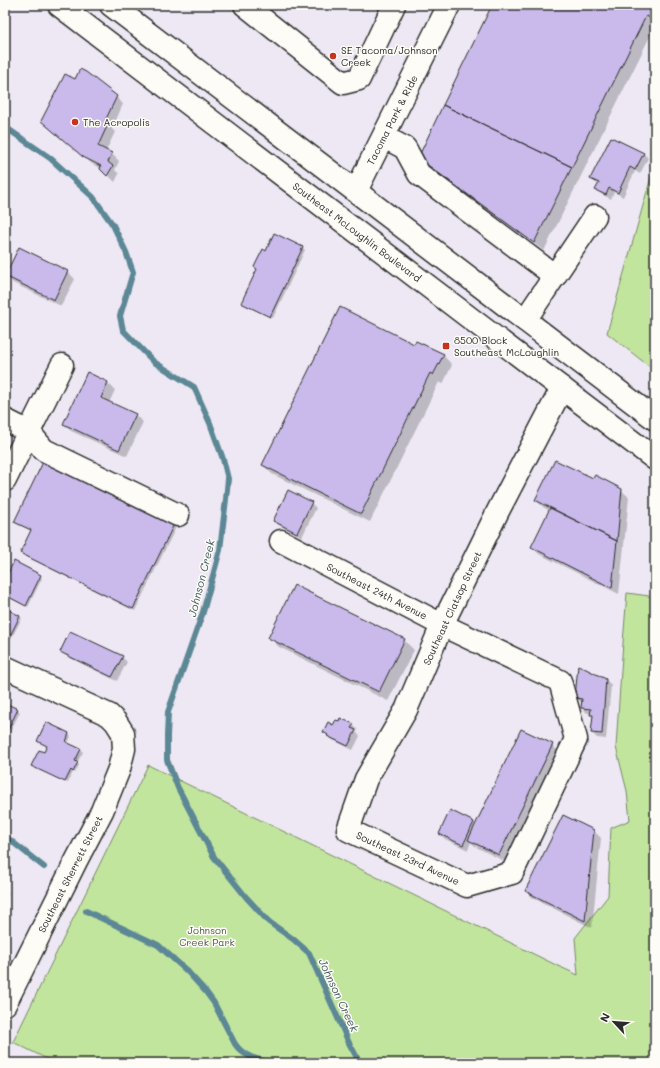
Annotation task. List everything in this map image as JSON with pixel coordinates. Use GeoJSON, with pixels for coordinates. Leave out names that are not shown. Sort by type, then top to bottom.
{"type":"FeatureCollection","features":[{"type":"Feature","properties":{"kind":"main road","name":"Southeast McLoughlin Boulevard"},"geometry":{"type":"LineString","coordinates":[[59,5],[655,460]]}},
{"type":"Feature","properties":{"kind":"main road"},"geometry":{"type":"LineString","coordinates":[[111,5],[655,419]]}},
{"type":"Feature","properties":{"kind":"main road"},"geometry":{"type":"LineString","coordinates":[[245,5],[344,83],[359,79],[394,5]]}},
{"type":"Feature","properties":{"kind":"main road","name":"Tacoma Park & Ride"},"geometry":{"type":"LineString","coordinates":[[356,191],[449,5]]}},
{"type":"Feature","properties":{"kind":"main road"},"geometry":{"type":"LineString","coordinates":[[384,136],[405,148],[419,174],[555,276]]}},
{"type":"Feature","properties":{"kind":"main road"},"geometry":{"type":"LineString","coordinates":[[525,320],[595,216]]}},
{"type":"Feature","properties":{"kind":"main road"},"geometry":{"type":"LineString","coordinates":[[5,480],[62,365]]}},
{"type":"Feature","properties":{"kind":"main road","name":"Southeast Clatsop Street"},"geometry":{"type":"LineString","coordinates":[[348,830],[366,780],[406,710],[442,625],[498,511],[562,388]]}},
{"type":"Feature","properties":{"kind":"main road"},"geometry":{"type":"LineString","coordinates":[[5,420],[29,432],[44,450],[178,515]]}},
{"type":"Feature","properties":{"kind":"main road","name":"Southeast 24th Avenue"},"geometry":{"type":"LineString","coordinates":[[281,541],[442,625],[560,681],[576,739],[512,872],[467,886]]}},
{"type":"Feature","properties":{"kind":"main road","name":"Southeast Sherrett Street"},"geometry":{"type":"LineString","coordinates":[[5,667],[108,715],[120,727],[124,741],[124,749],[119,769],[102,811],[5,1004]]}},
{"type":"Feature","properties":{"kind":"main road","name":"Southeast 23rd Avenue"},"geometry":{"type":"LineString","coordinates":[[348,830],[467,886]]}},
{"type":"Feature","properties":{"kind":"green space"},"geometry":{"type":"Polygon","coordinates":[[[655,163],[655,371],[607,333],[655,163]]]}},
{"type":"Feature","properties":{"kind":"green space","name":"Johnson Creek Park"},"geometry":{"type":"Polygon","coordinates":[[[627,593],[649,596],[655,599],[655,1063],[55,1063],[13,1042],[148,765],[578,975],[575,938],[608,896],[611,828],[630,820],[627,791],[616,747],[627,593]]]}},
{"type":"Feature","properties":{"kind":"building"},"geometry":{"type":"Polygon","coordinates":[[[492,5],[655,5],[655,20],[646,16],[572,167],[443,105],[492,5]]]}},
{"type":"Feature","properties":{"kind":"building","name":"The Acropolis"},"geometry":{"type":"Polygon","coordinates":[[[80,69],[117,96],[105,121],[108,124],[98,146],[112,153],[108,162],[113,166],[107,176],[100,169],[101,166],[83,157],[41,121],[65,74],[75,79],[80,69]]]}},
{"type":"Feature","properties":{"kind":"building"},"geometry":{"type":"Polygon","coordinates":[[[443,105],[572,167],[534,243],[418,158],[443,105]]]}},
{"type":"Feature","properties":{"kind":"building"},"geometry":{"type":"Polygon","coordinates":[[[611,137],[644,153],[635,170],[630,167],[618,193],[609,188],[606,195],[595,190],[599,183],[590,179],[611,137]]]}},
{"type":"Feature","properties":{"kind":"building"},"geometry":{"type":"Polygon","coordinates":[[[274,233],[303,247],[270,317],[241,303],[257,269],[254,267],[263,249],[266,251],[274,233]]]}},
{"type":"Feature","properties":{"kind":"building"},"geometry":{"type":"Polygon","coordinates":[[[19,247],[68,271],[54,300],[5,276],[19,247]]]}},
{"type":"Feature","properties":{"kind":"building"},"geometry":{"type":"Polygon","coordinates":[[[340,307],[414,344],[416,341],[444,354],[433,375],[430,373],[361,514],[262,465],[340,307]]]}},
{"type":"Feature","properties":{"kind":"building"},"geometry":{"type":"Polygon","coordinates":[[[87,372],[108,382],[101,398],[136,414],[119,450],[63,424],[87,372]]]}},
{"type":"Feature","properties":{"kind":"building"},"geometry":{"type":"Polygon","coordinates":[[[46,456],[176,520],[133,609],[20,553],[31,530],[14,522],[46,456]]]}},
{"type":"Feature","properties":{"kind":"building"},"geometry":{"type":"Polygon","coordinates":[[[555,460],[593,478],[595,475],[622,489],[617,541],[535,500],[555,460]]]}},
{"type":"Feature","properties":{"kind":"building"},"geometry":{"type":"Polygon","coordinates":[[[288,490],[312,502],[297,533],[273,521],[288,490]]]}},
{"type":"Feature","properties":{"kind":"building"},"geometry":{"type":"Polygon","coordinates":[[[550,508],[617,541],[612,588],[531,547],[550,508]]]}},
{"type":"Feature","properties":{"kind":"building"},"geometry":{"type":"Polygon","coordinates":[[[14,561],[41,575],[26,606],[5,595],[5,579],[14,561]]]}},
{"type":"Feature","properties":{"kind":"building"},"geometry":{"type":"Polygon","coordinates":[[[294,585],[405,639],[379,692],[268,638],[294,585]]]}},
{"type":"Feature","properties":{"kind":"building"},"geometry":{"type":"Polygon","coordinates":[[[5,608],[20,616],[9,638],[5,636],[5,608]]]}},
{"type":"Feature","properties":{"kind":"building"},"geometry":{"type":"Polygon","coordinates":[[[70,631],[123,656],[112,677],[60,652],[70,631]]]}},
{"type":"Feature","properties":{"kind":"building"},"geometry":{"type":"Polygon","coordinates":[[[578,665],[606,679],[602,734],[591,733],[593,715],[590,715],[591,709],[581,708],[582,699],[575,698],[578,665]]]}},
{"type":"Feature","properties":{"kind":"building"},"geometry":{"type":"Polygon","coordinates":[[[5,703],[18,709],[5,736],[5,703]]]}},
{"type":"Feature","properties":{"kind":"building"},"geometry":{"type":"Polygon","coordinates":[[[340,718],[354,724],[351,728],[356,730],[348,746],[327,736],[328,735],[323,732],[328,722],[333,725],[336,720],[339,721],[340,718]]]}},
{"type":"Feature","properties":{"kind":"building"},"geometry":{"type":"Polygon","coordinates":[[[46,722],[69,733],[66,742],[81,749],[75,761],[78,762],[73,772],[71,770],[65,782],[31,766],[39,750],[44,752],[47,746],[37,741],[46,722]]]}},
{"type":"Feature","properties":{"kind":"building"},"geometry":{"type":"Polygon","coordinates":[[[521,729],[553,744],[499,855],[468,840],[521,729]]]}},
{"type":"Feature","properties":{"kind":"building"},"geometry":{"type":"Polygon","coordinates":[[[450,810],[474,822],[463,845],[439,834],[450,810]]]}},
{"type":"Feature","properties":{"kind":"building"},"geometry":{"type":"Polygon","coordinates":[[[563,815],[594,830],[585,921],[525,891],[563,815]]]}},
{"type":"Feature","properties":{"kind":"waterway","name":"Johnson Creek"},"geometry":{"type":"LineString","coordinates":[[5,127],[50,158],[93,197],[113,225],[126,252],[133,272],[120,316],[123,330],[154,362],[194,387],[210,423],[223,459],[228,479],[220,550],[203,612],[168,712],[167,760],[178,788],[214,857],[246,897],[269,922],[293,939],[309,953],[349,1043],[360,1063]]}},
{"type":"Feature","properties":{"kind":"waterway"},"geometry":{"type":"LineString","coordinates":[[5,836],[44,867]]}},
{"type":"Feature","properties":{"kind":"waterway"},"geometry":{"type":"LineString","coordinates":[[86,911],[158,945],[187,971],[206,992],[214,1003],[235,1044],[242,1052],[251,1057],[270,1063]]}},
{"type":"Feature","properties":{"kind":"place","name":"SE Tacoma/Johnson Creek"},"geometry":{"type":"Point","coordinates":[333,56]}},
{"type":"Feature","properties":{"kind":"place","name":"The Acropolis"},"geometry":{"type":"Point","coordinates":[75,122]}},
{"type":"Feature","properties":{"kind":"place","name":"8500 Block Southeast McLoughlin"},"geometry":{"type":"Point","coordinates":[446,346]}}]}
